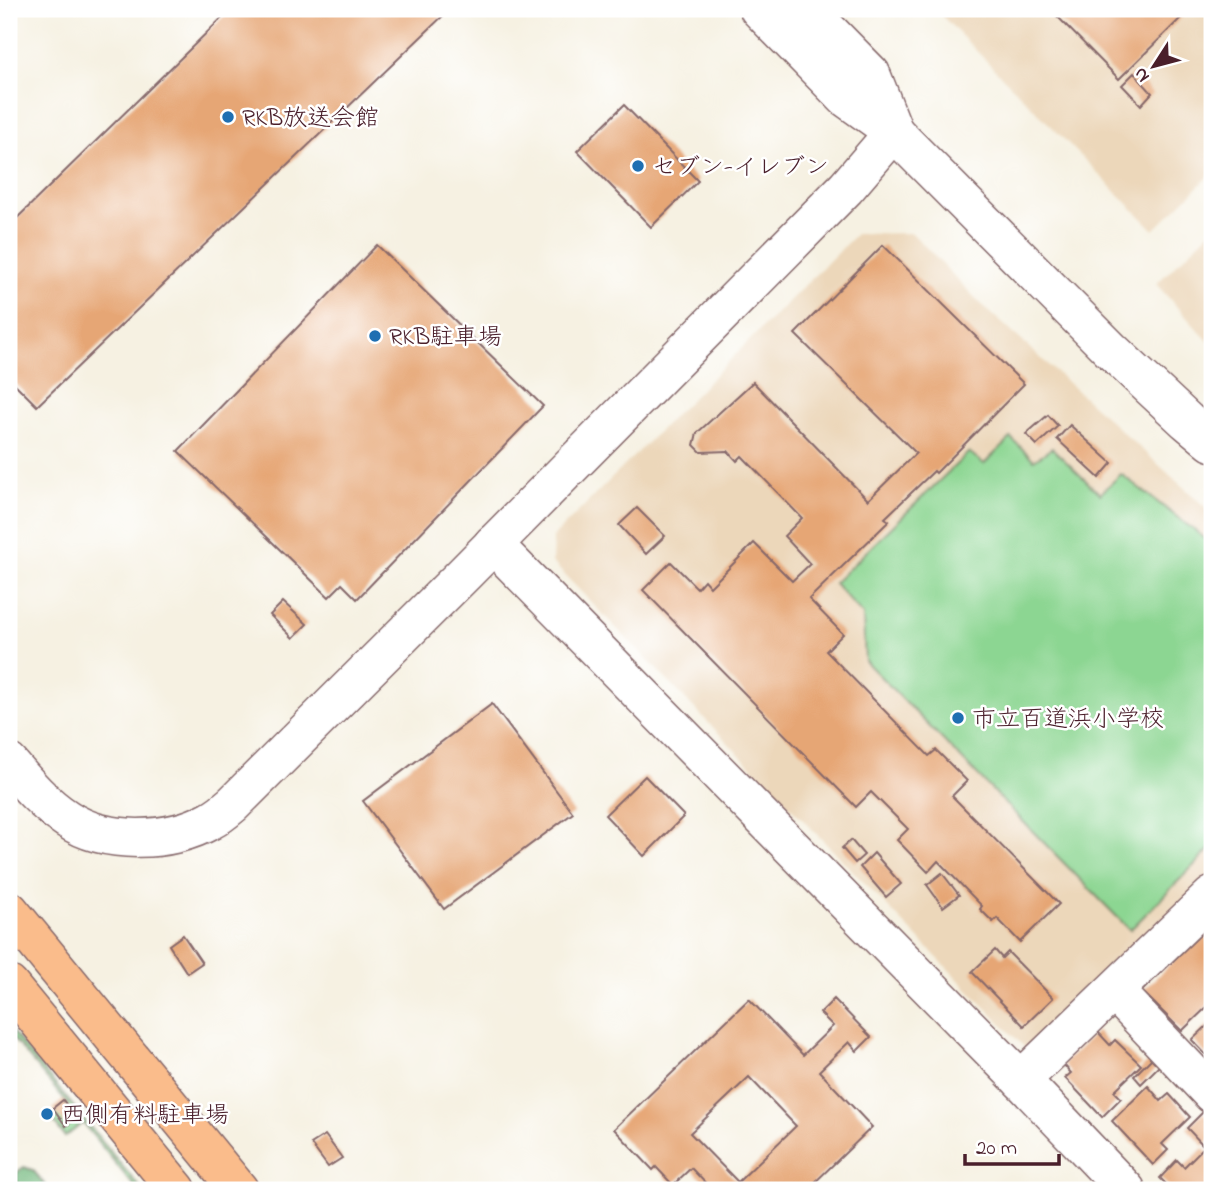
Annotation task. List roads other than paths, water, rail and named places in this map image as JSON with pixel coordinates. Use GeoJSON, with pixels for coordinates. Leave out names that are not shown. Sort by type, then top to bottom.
{"type":"FeatureCollection","features":[{"type":"Feature","properties":{"kind":"highway"},"geometry":{"type":"LineString","coordinates":[[9,910],[239,1190]]}},
{"type":"Feature","properties":{"kind":"highway"},"geometry":{"type":"LineString","coordinates":[[9,985],[177,1190]]}},
{"type":"Feature","properties":{"kind":"street"},"geometry":{"type":"LineString","coordinates":[[759,9],[845,97],[894,132],[1111,350],[1212,442]]}},
{"type":"Feature","properties":{"kind":"street"},"geometry":{"type":"LineString","coordinates":[[807,9],[871,74],[894,132]]}},
{"type":"Feature","properties":{"kind":"street"},"geometry":{"type":"LineString","coordinates":[[9,763],[49,806],[69,821],[99,834],[128,837],[165,836],[187,831],[211,820],[233,804],[493,544],[846,188],[894,132]]}},
{"type":"Feature","properties":{"kind":"street"},"geometry":{"type":"LineString","coordinates":[[493,544],[1126,1190]]}},
{"type":"Feature","properties":{"kind":"street"},"geometry":{"type":"LineString","coordinates":[[1021,1080],[1212,896]]}},
{"type":"Feature","properties":{"kind":"street"},"geometry":{"type":"LineString","coordinates":[[1115,992],[1212,1094]]}},
{"type":"Feature","properties":{"kind":"place","name":"RKB放送会館"},"geometry":{"type":"Point","coordinates":[228,117]}},
{"type":"Feature","properties":{"kind":"place","name":"セブン-イレブン"},"geometry":{"type":"Point","coordinates":[638,166]}},
{"type":"Feature","properties":{"kind":"place","name":"RKB駐車場"},"geometry":{"type":"Point","coordinates":[375,336]}},
{"type":"Feature","properties":{"kind":"place","name":"市立百道浜小学校"},"geometry":{"type":"Point","coordinates":[958,718]}},
{"type":"Feature","properties":{"kind":"place","name":"西側有料駐車場"},"geometry":{"type":"Point","coordinates":[47,1114]}}]}
